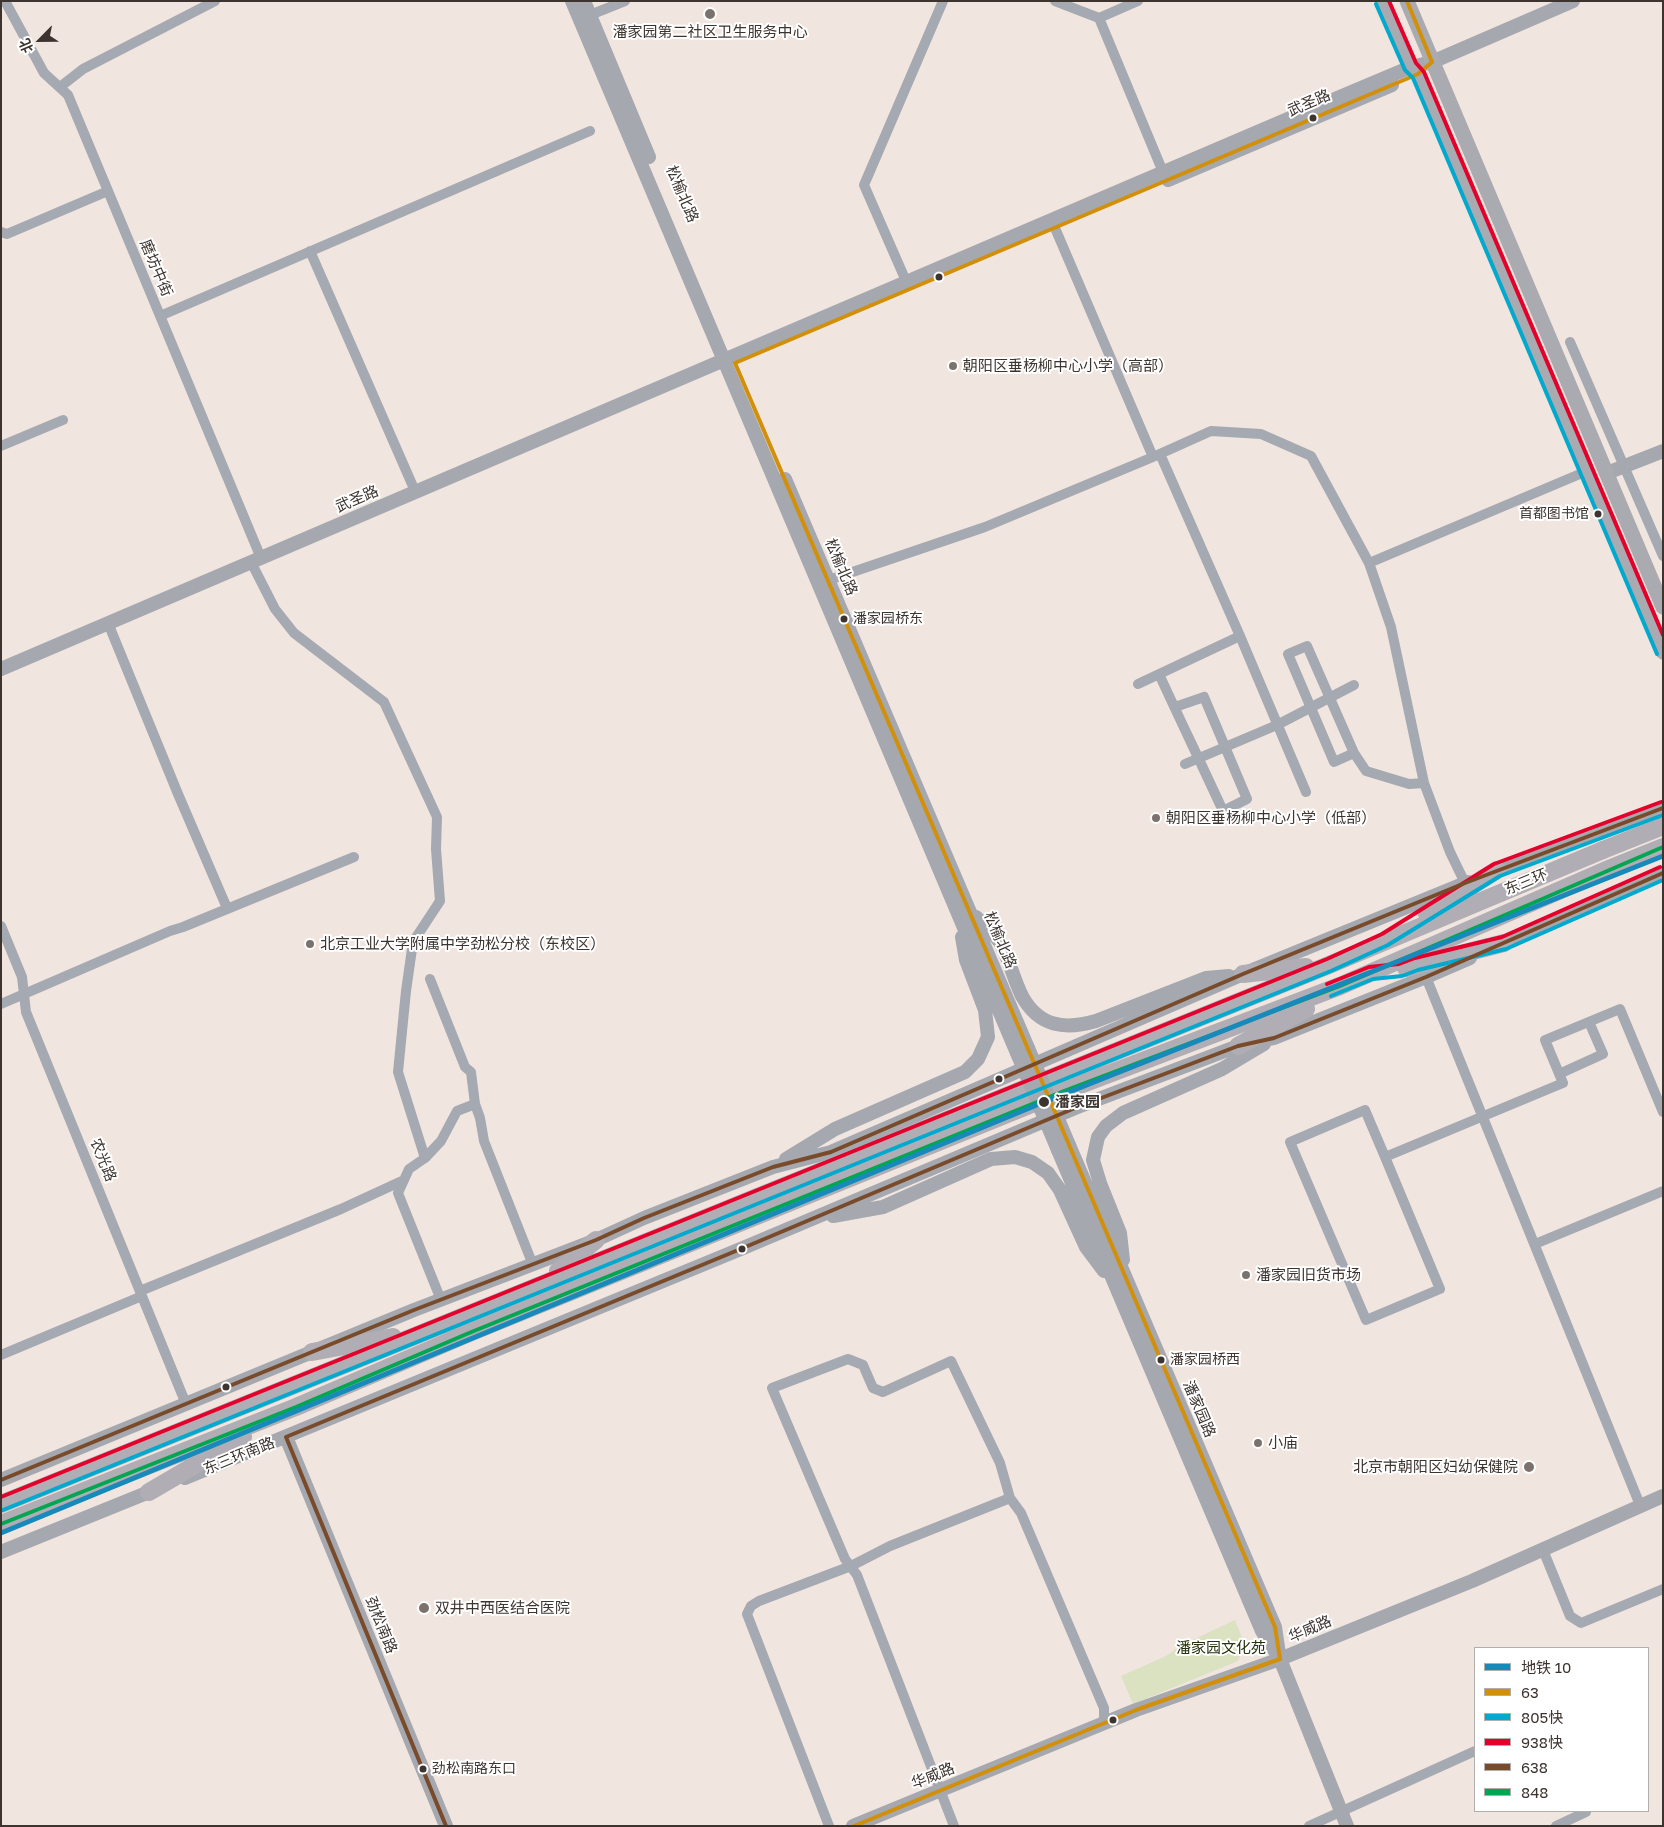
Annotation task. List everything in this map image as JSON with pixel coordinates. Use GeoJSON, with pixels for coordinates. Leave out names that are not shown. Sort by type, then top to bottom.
{"type":"FeatureCollection","features":[{"type":"Feature","properties":{"kind":"highway","name":"东三环"},"geometry":{"type":"LineString","coordinates":[[1018,1100],[1057,1075],[1329,965],[1384,940],[1604,850],[1661,818]]}},
{"type":"Feature","properties":{"kind":"highway","name":"东三环"},"geometry":{"type":"LineString","coordinates":[[1018,1100],[1064,1091],[1340,986],[1610,868],[1663,847]]}},
{"type":"Feature","properties":{"kind":"highway"},"geometry":{"type":"LineString","coordinates":[[1384,940],[1497,870]]}},
{"type":"Feature","properties":{"kind":"highway"},"geometry":{"type":"LineString","coordinates":[[1371,973],[1401,970],[1416,964],[1504,943]]}},
{"type":"Feature","properties":{"kind":"highway"},"geometry":{"type":"LineString","coordinates":[[1243,974],[1329,965]]}},
{"type":"Feature","properties":{"kind":"highway"},"geometry":{"type":"LineString","coordinates":[[1238,1046],[1301,1011],[1327,1000],[1340,986]]}},
{"type":"Feature","properties":{"kind":"highway"},"geometry":{"type":"LineString","coordinates":[[1,1504],[540,1285],[1018,1100]]}},
{"type":"Feature","properties":{"kind":"highway"},"geometry":{"type":"LineString","coordinates":[[1,1524],[296,1407],[1018,1100]]}},
{"type":"Feature","properties":{"kind":"highway"},"geometry":{"type":"LineString","coordinates":[[540,1285],[596,1240]]}},
{"type":"Feature","properties":{"kind":"highway"},"geometry":{"type":"LineString","coordinates":[[312,1352],[430,1330]]}},
{"type":"Feature","properties":{"kind":"highway"},"geometry":{"type":"LineString","coordinates":[[149,1492],[296,1407]]}},
{"type":"Feature","properties":{"kind":"main road"},"geometry":{"type":"LineString","coordinates":[[1382,1],[1587,471],[1663,652]]}},
{"type":"Feature","properties":{"kind":"main road"},"geometry":{"type":"LineString","coordinates":[[1407,1],[1663,607]]}},
{"type":"Feature","properties":{"kind":"street","name":"磨坊中街"},"geometry":{"type":"LineString","coordinates":[[5,1],[44,73],[68,95],[160,316],[275,609],[294,632],[384,702],[437,817],[436,849],[440,901],[413,942],[398,1072],[425,1158]]}},
{"type":"Feature","properties":{"kind":"street"},"geometry":{"type":"LineString","coordinates":[[60,87],[83,69],[215,1]]}},
{"type":"Feature","properties":{"kind":"street","name":"松榆北路"},"geometry":{"type":"LineString","coordinates":[[572,1],[829,580],[965,913]]}},
{"type":"Feature","properties":{"kind":"street","name":"松榆北路"},"geometry":{"type":"LineString","coordinates":[[584,1],[731,359],[1063,1148]]}},
{"type":"Feature","properties":{"kind":"street"},"geometry":{"type":"LineString","coordinates":[[590,15],[624,1]]}},
{"type":"Feature","properties":{"kind":"street"},"geometry":{"type":"LineString","coordinates":[[906,281],[864,185],[943,1]]}},
{"type":"Feature","properties":{"kind":"street"},"geometry":{"type":"LineString","coordinates":[[1055,1],[1099,18],[1138,1]]}},
{"type":"Feature","properties":{"kind":"street"},"geometry":{"type":"LineString","coordinates":[[1414,71],[1574,1]]}},
{"type":"Feature","properties":{"kind":"street"},"geometry":{"type":"LineString","coordinates":[[1099,18],[1163,172]]}},
{"type":"Feature","properties":{"kind":"street","name":"武圣路"},"geometry":{"type":"LineString","coordinates":[[731,359],[906,281],[1163,172],[1414,71]]}},
{"type":"Feature","properties":{"kind":"street","name":"武圣路"},"geometry":{"type":"LineString","coordinates":[[1,669],[415,491],[731,359],[1055,228],[1414,71]]}},
{"type":"Feature","properties":{"kind":"street"},"geometry":{"type":"LineString","coordinates":[[160,316],[590,131]]}},
{"type":"Feature","properties":{"kind":"street"},"geometry":{"type":"LineString","coordinates":[[1,232],[7,234],[108,191]]}},
{"type":"Feature","properties":{"kind":"street"},"geometry":{"type":"LineString","coordinates":[[1055,228],[1156,456],[1240,636],[1306,792]]}},
{"type":"Feature","properties":{"kind":"street"},"geometry":{"type":"LineString","coordinates":[[310,252],[415,491]]}},
{"type":"Feature","properties":{"kind":"street"},"geometry":{"type":"LineString","coordinates":[[1570,342],[1663,556]]}},
{"type":"Feature","properties":{"kind":"street"},"geometry":{"type":"LineString","coordinates":[[1,446],[63,420]]}},
{"type":"Feature","properties":{"kind":"street"},"geometry":{"type":"LineString","coordinates":[[829,580],[985,526],[1156,456],[1211,431],[1261,434],[1311,456],[1369,563],[1391,627],[1424,783],[1450,852],[1465,883]]}},
{"type":"Feature","properties":{"kind":"street"},"geometry":{"type":"LineString","coordinates":[[1606,473],[1663,451]]}},
{"type":"Feature","properties":{"kind":"street"},"geometry":{"type":"LineString","coordinates":[[1369,563],[1587,471]]}},
{"type":"Feature","properties":{"kind":"street"},"geometry":{"type":"LineString","coordinates":[[108,623],[178,794],[228,908]]}},
{"type":"Feature","properties":{"kind":"street"},"geometry":{"type":"LineString","coordinates":[[1138,684],[1240,636]]}},
{"type":"Feature","properties":{"kind":"street"},"geometry":{"type":"LineString","coordinates":[[1354,753],[1334,762],[1288,654],[1307,646],[1354,753],[1366,771],[1409,784],[1424,783]]}},
{"type":"Feature","properties":{"kind":"street"},"geometry":{"type":"LineString","coordinates":[[1159,674],[1223,811],[1248,799],[1204,697],[1175,708]]}},
{"type":"Feature","properties":{"kind":"street"},"geometry":{"type":"LineString","coordinates":[[1185,764],[1277,724],[1354,685]]}},
{"type":"Feature","properties":{"kind":"street"},"geometry":{"type":"LineString","coordinates":[[1,1480],[312,1352],[596,1240],[644,1218],[773,1168],[831,1152],[1243,974],[1497,870],[1661,818]]}},
{"type":"Feature","properties":{"kind":"street"},"geometry":{"type":"LineString","coordinates":[[1,1004],[170,931],[354,857]]}},
{"type":"Feature","properties":{"kind":"street"},"geometry":{"type":"LineString","coordinates":[[1124,1276],[1120,1233],[1093,1160],[1098,1137],[1106,1126],[1123,1113],[1222,1069],[1274,1038],[1426,977],[1663,873]]}},
{"type":"Feature","properties":{"kind":"street"},"geometry":{"type":"LineString","coordinates":[[965,913],[1001,943],[1023,997],[1034,1012],[1048,1021],[1063,1026],[1080,1026],[1096,1021],[1206,978],[1243,974]]}},
{"type":"Feature","properties":{"kind":"street"},"geometry":{"type":"LineString","coordinates":[[773,1168],[835,1129],[965,1072],[978,1059],[988,1036],[985,1010],[966,960],[965,913]]}},
{"type":"Feature","properties":{"kind":"street","name":"农光路"},"geometry":{"type":"LineString","coordinates":[[1,926],[22,977],[26,1012],[186,1404]]}},
{"type":"Feature","properties":{"kind":"street"},"geometry":{"type":"LineString","coordinates":[[1426,977],[1640,1505]]}},
{"type":"Feature","properties":{"kind":"street"},"geometry":{"type":"LineString","coordinates":[[430,979],[465,1067],[471,1072],[475,1104],[484,1140],[533,1265]]}},
{"type":"Feature","properties":{"kind":"street"},"geometry":{"type":"LineString","coordinates":[[1385,1157],[1563,1083],[1545,1040],[1620,1009],[1663,1112]]}},
{"type":"Feature","properties":{"kind":"street"},"geometry":{"type":"LineString","coordinates":[[1559,1074],[1603,1054],[1589,1022]]}},
{"type":"Feature","properties":{"kind":"street"},"geometry":{"type":"LineString","coordinates":[[808,1220],[1075,1108],[1238,1046],[1274,1038]]}},
{"type":"Feature","properties":{"kind":"street"},"geometry":{"type":"LineString","coordinates":[[441,1300],[398,1193],[409,1169],[425,1158],[441,1142],[457,1111],[475,1104]]}},
{"type":"Feature","properties":{"kind":"street"},"geometry":{"type":"LineString","coordinates":[[1365,1110],[1385,1157],[1440,1288],[1366,1320],[1290,1142],[1365,1110]]}},
{"type":"Feature","properties":{"kind":"street","name":"潘家园路"},"geometry":{"type":"LineString","coordinates":[[1063,1148],[1124,1276],[1275,1627],[1280,1659]]}},
{"type":"Feature","properties":{"kind":"street","name":"潘家园路"},"geometry":{"type":"LineString","coordinates":[[1063,1148],[1117,1289],[1262,1631],[1280,1659],[1347,1826]]}},
{"type":"Feature","properties":{"kind":"street"},"geometry":{"type":"LineString","coordinates":[[808,1220],[883,1207],[991,1160],[1015,1157],[1032,1162],[1048,1173],[1060,1190],[1086,1247],[1117,1289]]}},
{"type":"Feature","properties":{"kind":"street"},"geometry":{"type":"LineString","coordinates":[[1,1355],[341,1209],[404,1180]]}},
{"type":"Feature","properties":{"kind":"street"},"geometry":{"type":"LineString","coordinates":[[1534,1244],[1663,1191]]}},
{"type":"Feature","properties":{"kind":"street","name":"东三环南路"},"geometry":{"type":"LineString","coordinates":[[1,1552],[286,1437],[808,1220]]}},
{"type":"Feature","properties":{"kind":"street"},"geometry":{"type":"LineString","coordinates":[[954,1826],[857,1576],[846,1558],[772,1388],[848,1359],[863,1365],[873,1388],[883,1392],[951,1361],[1000,1463],[1010,1498],[1021,1513],[1104,1708],[1104,1723]]}},
{"type":"Feature","properties":{"kind":"street","name":"劲松南路"},"geometry":{"type":"LineString","coordinates":[[286,1437],[446,1826]]}},
{"type":"Feature","properties":{"kind":"street","name":"华威路"},"geometry":{"type":"LineString","coordinates":[[853,1826],[1104,1723],[1280,1659],[1472,1581],[1663,1496]]}},
{"type":"Feature","properties":{"kind":"street"},"geometry":{"type":"LineString","coordinates":[[829,1826],[747,1614],[752,1606],[759,1602],[851,1566],[890,1546],[1010,1498]]}},
{"type":"Feature","properties":{"kind":"street"},"geometry":{"type":"LineString","coordinates":[[1543,1550],[1570,1616],[1581,1623],[1663,1589]]}},
{"type":"Feature","properties":{"kind":"street"},"geometry":{"type":"LineString","coordinates":[[1309,1826],[1474,1751]]}},
{"type":"Feature","properties":{"kind":"street"},"geometry":{"type":"LineString","coordinates":[[1556,1826],[1586,1812]]}},
{"type":"Feature","properties":{"kind":"green space","name":"潘家园文化苑"},"geometry":{"type":"Polygon","coordinates":[[[1235,1620],[1245,1645],[1238,1661],[1133,1704],[1121,1676],[1166,1656],[1180,1646],[1235,1620]]]}},
{"type":"Feature","properties":{"kind":"metro line","name":"10"},"geometry":{"type":"LineString","coordinates":[[1,1533],[1044,1102],[1663,856]]}},
{"type":"Feature","properties":{"kind":"transit line","name":"938快"},"geometry":{"type":"LineString","coordinates":[[1389,1],[1416,63],[1424,72],[1663,635]]}},
{"type":"Feature","properties":{"kind":"transit line","name":"63"},"geometry":{"type":"LineString","coordinates":[[1280,1659],[1275,1627],[735,363],[1418,74],[1432,62],[1407,1]]}},
{"type":"Feature","properties":{"kind":"transit line","name":"805快"},"geometry":{"type":"LineString","coordinates":[[1376,4],[1405,70],[1413,78],[1657,654]]}},
{"type":"Feature","properties":{"kind":"transit line","name":"938快"},"geometry":{"type":"LineString","coordinates":[[1,1497],[1327,959],[1382,934],[1494,864],[1661,802]]}},
{"type":"Feature","properties":{"kind":"transit line","name":"638"},"geometry":{"type":"LineString","coordinates":[[1,1480],[414,1310],[596,1240],[644,1218],[773,1167],[831,1152],[1243,974],[1465,883],[1663,808]]}},
{"type":"Feature","properties":{"kind":"transit line","name":"805快"},"geometry":{"type":"LineString","coordinates":[[3,1510],[1331,971],[1388,945],[1500,876],[1663,815]]}},
{"type":"Feature","properties":{"kind":"transit line","name":"848"},"geometry":{"type":"LineString","coordinates":[[1,1524],[296,1407],[469,1333],[1064,1091],[1340,986],[1663,847]]}},
{"type":"Feature","properties":{"kind":"transit line","name":"938快"},"geometry":{"type":"LineString","coordinates":[[1327,984],[1369,967],[1399,964],[1415,958],[1502,937],[1660,867]]}},
{"type":"Feature","properties":{"kind":"transit line","name":"638"},"geometry":{"type":"LineString","coordinates":[[446,1826],[286,1437],[1075,1108],[1238,1046],[1274,1038],[1426,977],[1663,873]]}},
{"type":"Feature","properties":{"kind":"transit line","name":"805快"},"geometry":{"type":"LineString","coordinates":[[1331,996],[1373,979],[1402,976],[1418,970],[1506,949],[1663,880]]}},
{"type":"Feature","properties":{"kind":"transit line","name":"63"},"geometry":{"type":"LineString","coordinates":[[854,1826],[1136,1710],[1280,1659]]}},
{"type":"Feature","properties":{"kind":"place","name":"潘家园第二社区卫生服务中心"},"geometry":{"type":"Point","coordinates":[710,14]}},
{"type":"Feature","properties":{"kind":"place","name":"朝阳区垂杨柳中心小学（高部）"},"geometry":{"type":"Point","coordinates":[953,366]}},
{"type":"Feature","properties":{"kind":"place","name":"首都图书馆"},"geometry":{"type":"Point","coordinates":[1598,514]}},
{"type":"Feature","properties":{"kind":"place","name":"潘家园桥东"},"geometry":{"type":"Point","coordinates":[844,619]}},
{"type":"Feature","properties":{"kind":"place","name":"朝阳区垂杨柳中心小学（低部）"},"geometry":{"type":"Point","coordinates":[1156,818]}},
{"type":"Feature","properties":{"kind":"place","name":"北京工业大学附属中学劲松分校（东校区）"},"geometry":{"type":"Point","coordinates":[310,944]}},
{"type":"Feature","properties":{"kind":"place","name":"潘家园"},"geometry":{"type":"Point","coordinates":[1044,1102]}},
{"type":"Feature","properties":{"kind":"place","name":"潘家园旧货市场"},"geometry":{"type":"Point","coordinates":[1246,1275]}},
{"type":"Feature","properties":{"kind":"place","name":"潘家园桥西"},"geometry":{"type":"Point","coordinates":[1161,1360]}},
{"type":"Feature","properties":{"kind":"place","name":"小庙"},"geometry":{"type":"Point","coordinates":[1258,1443]}},
{"type":"Feature","properties":{"kind":"place","name":"北京市朝阳区妇幼保健院"},"geometry":{"type":"Point","coordinates":[1529,1467]}},
{"type":"Feature","properties":{"kind":"place","name":"双井中西医结合医院"},"geometry":{"type":"Point","coordinates":[424,1608]}},
{"type":"Feature","properties":{"kind":"place","name":"劲松南路东口"},"geometry":{"type":"Point","coordinates":[423,1769]}}]}
